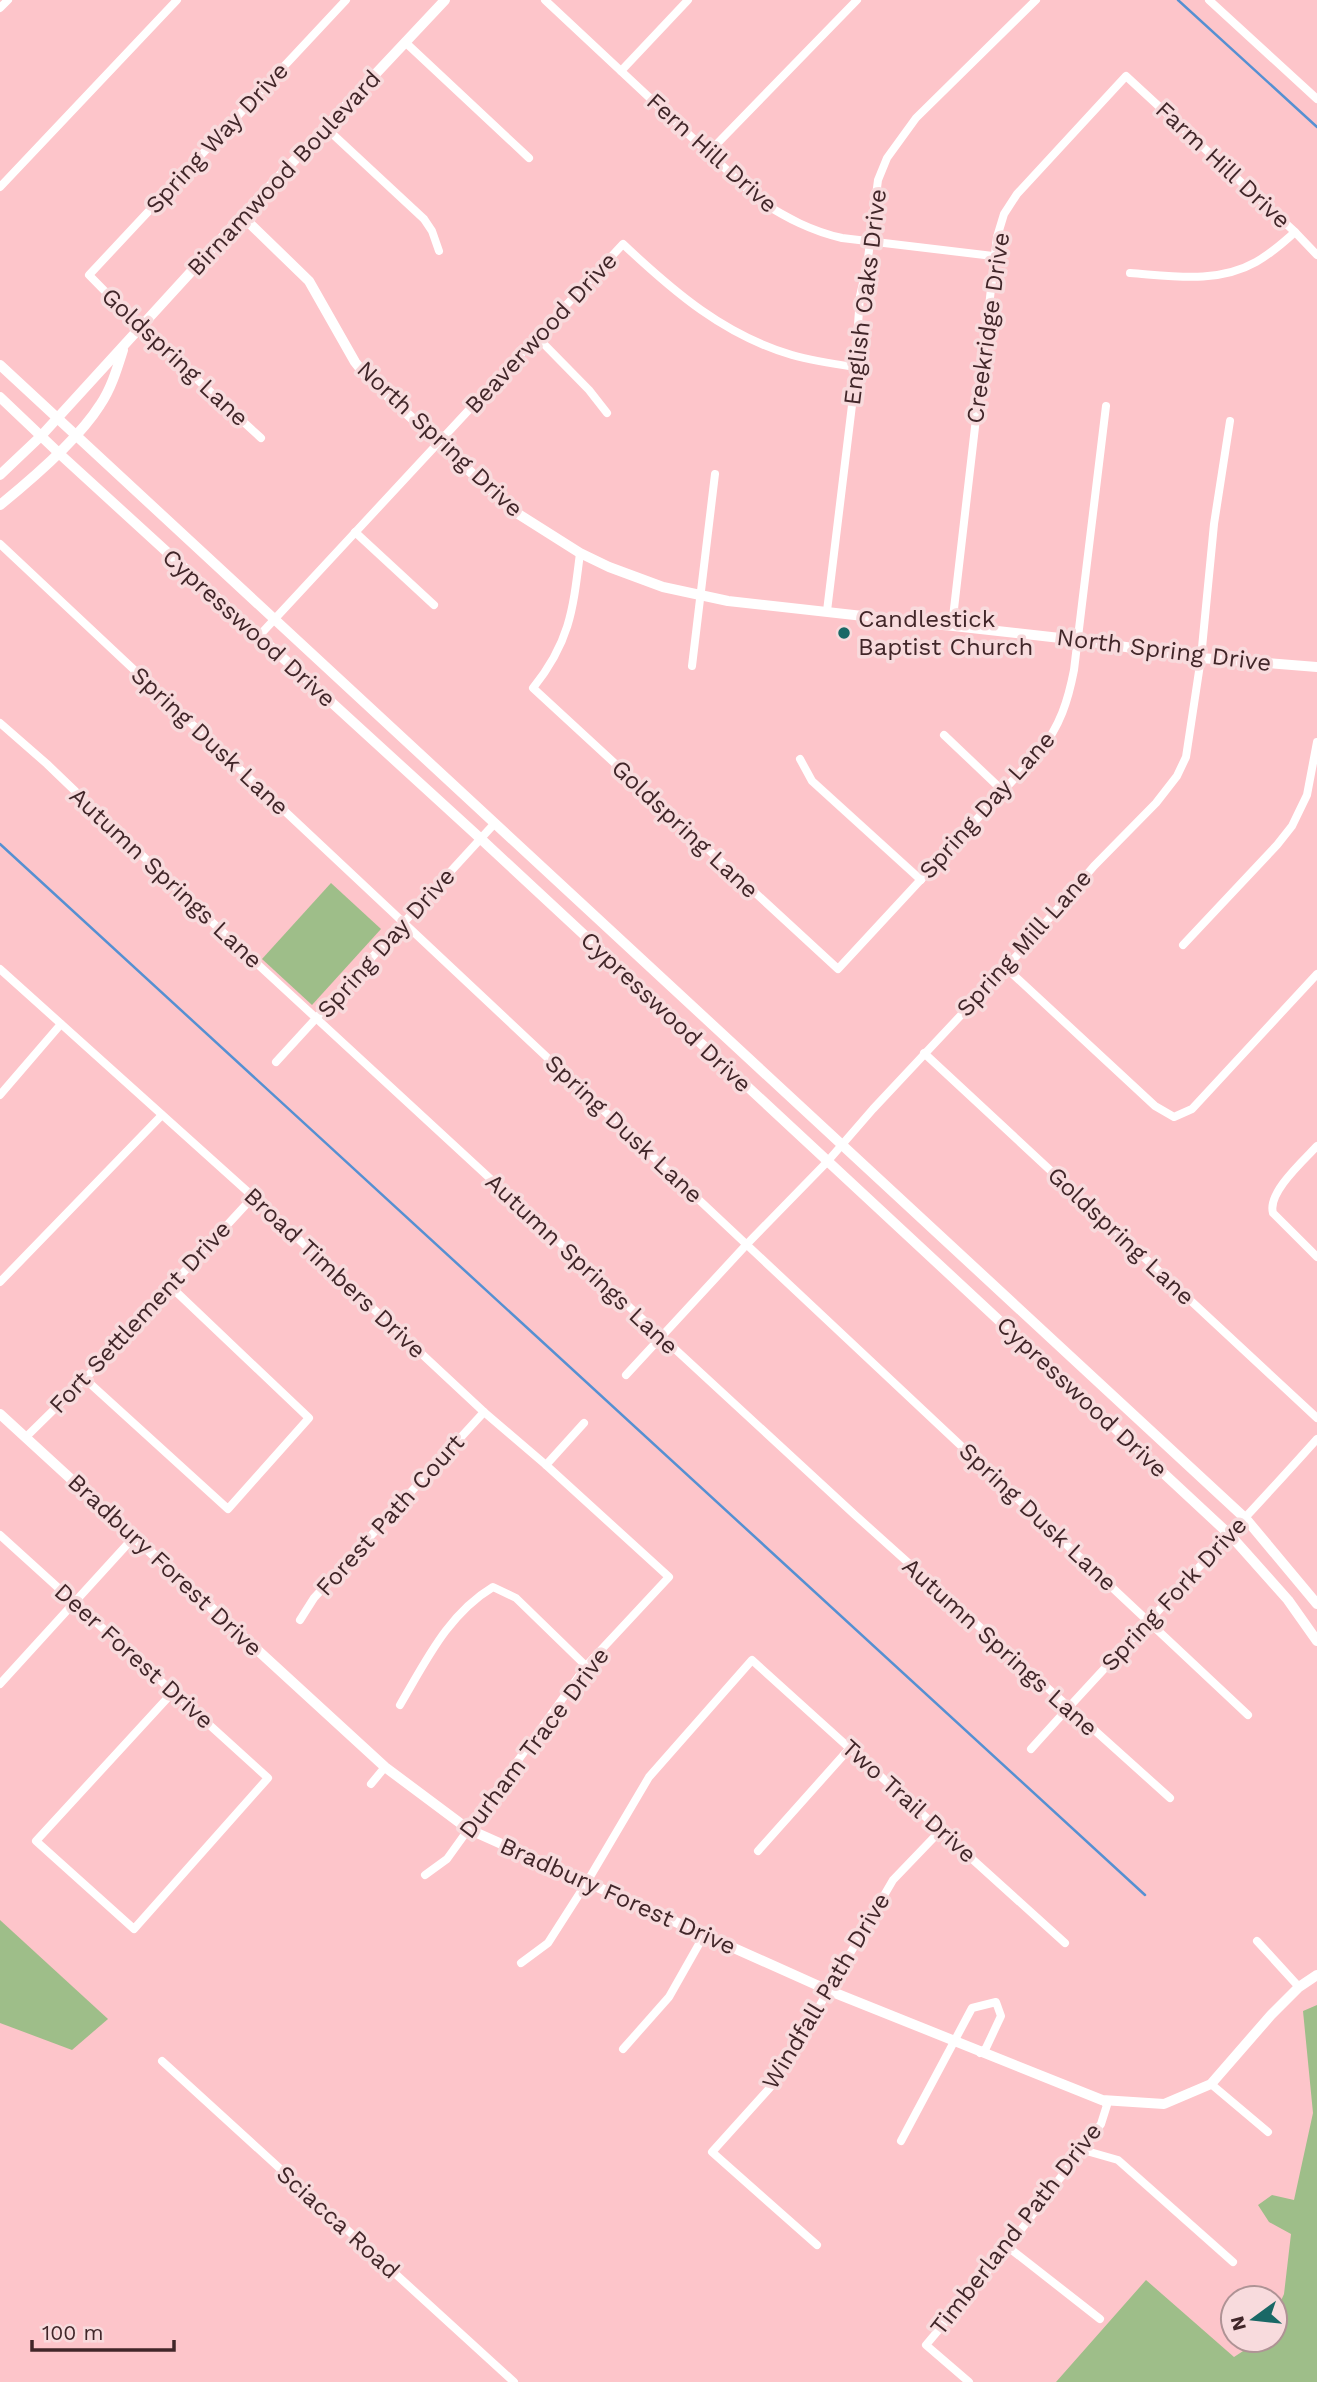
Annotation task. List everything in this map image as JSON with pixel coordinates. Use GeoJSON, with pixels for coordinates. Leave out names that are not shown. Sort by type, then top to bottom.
{"type":"FeatureCollection","features":[{"type":"Feature","properties":{"kind":"main road","name":"Cypresswood Drive"},"geometry":{"type":"LineString","coordinates":[[0,365],[1246,1518],[1317,1604]]}},
{"type":"Feature","properties":{"kind":"main road","name":"Cypresswood Drive"},"geometry":{"type":"LineString","coordinates":[[0,397],[258,637],[481,839],[1231,1536],[1288,1600],[1317,1641]]}},
{"type":"Feature","properties":{"kind":"main road"},"geometry":{"type":"LineString","coordinates":[[654,1001],[669,983]]}},
{"type":"Feature","properties":{"kind":"main road"},"geometry":{"type":"LineString","coordinates":[[1035,1353],[1050,1338]]}},
{"type":"Feature","properties":{"kind":"street"},"geometry":{"type":"LineString","coordinates":[[0,8],[8,0]]}},
{"type":"Feature","properties":{"kind":"street"},"geometry":{"type":"LineString","coordinates":[[0,187],[177,0]]}},
{"type":"Feature","properties":{"kind":"street","name":"Spring Way Drive"},"geometry":{"type":"LineString","coordinates":[[89,275],[346,0]]}},
{"type":"Feature","properties":{"kind":"street","name":"Birnamwood Boulevard"},"geometry":{"type":"LineString","coordinates":[[0,475],[41,436],[142,329],[242,216],[445,0]]}},
{"type":"Feature","properties":{"kind":"street","name":"Fern Hill Drive"},"geometry":{"type":"LineString","coordinates":[[545,0],[760,201],[787,218],[825,234],[993,256]]}},
{"type":"Feature","properties":{"kind":"street"},"geometry":{"type":"LineString","coordinates":[[621,71],[688,0]]}},
{"type":"Feature","properties":{"kind":"street"},"geometry":{"type":"LineString","coordinates":[[708,153],[857,0]]}},
{"type":"Feature","properties":{"kind":"street","name":"English Oaks Drive"},"geometry":{"type":"LineString","coordinates":[[827,611],[855,367],[860,296],[867,266],[878,180],[896,143],[915,118],[1036,0]]}},
{"type":"Feature","properties":{"kind":"street"},"geometry":{"type":"LineString","coordinates":[[1209,0],[1317,99]]}},
{"type":"Feature","properties":{"kind":"street"},"geometry":{"type":"LineString","coordinates":[[405,43],[529,158]]}},
{"type":"Feature","properties":{"kind":"street","name":"Farm Hill Drive"},"geometry":{"type":"LineString","coordinates":[[1126,76],[1295,232],[1317,256]]}},
{"type":"Feature","properties":{"kind":"street","name":"Creekridge Drive"},"geometry":{"type":"LineString","coordinates":[[952,626],[993,256],[1004,214],[1017,194],[1126,76]]}},
{"type":"Feature","properties":{"kind":"street"},"geometry":{"type":"LineString","coordinates":[[325,127],[424,219],[432,231],[439,251]]}},
{"type":"Feature","properties":{"kind":"street","name":"North Spring Drive"},"geometry":{"type":"LineString","coordinates":[[242,216],[309,281],[355,362],[366,376],[438,443],[512,510],[580,553],[636,578],[700,596],[1077,640],[1201,658],[1317,667]]}},
{"type":"Feature","properties":{"kind":"street"},"geometry":{"type":"LineString","coordinates":[[1130,273],[1203,277],[1221,275],[1256,262],[1295,232]]}},
{"type":"Feature","properties":{"kind":"street","name":"Beaverwood Drive"},"geometry":{"type":"LineString","coordinates":[[258,637],[623,244],[689,304],[734,332],[792,355],[855,367]]}},
{"type":"Feature","properties":{"kind":"street","name":"Goldspring Lane"},"geometry":{"type":"LineString","coordinates":[[89,275],[142,329],[261,438]]}},
{"type":"Feature","properties":{"kind":"street"},"geometry":{"type":"LineString","coordinates":[[537,337],[589,390],[607,413]]}},
{"type":"Feature","properties":{"kind":"street","name":"Birnamwood Boulevard"},"geometry":{"type":"LineString","coordinates":[[0,505],[58,453],[100,406],[114,378],[124,346]]}},
{"type":"Feature","properties":{"kind":"street","name":"Spring Day Lane"},"geometry":{"type":"LineString","coordinates":[[838,969],[1046,744],[1061,719],[1069,699],[1106,406]]}},
{"type":"Feature","properties":{"kind":"street","name":"Spring Mill Lane"},"geometry":{"type":"LineString","coordinates":[[626,1375],[843,1145],[924,1053],[1023,949],[1094,866],[1156,803],[1177,776],[1186,757],[1201,658],[1214,524],[1230,421]]}},
{"type":"Feature","properties":{"kind":"street"},"geometry":{"type":"LineString","coordinates":[[692,666],[715,474]]}},
{"type":"Feature","properties":{"kind":"street"},"geometry":{"type":"LineString","coordinates":[[355,532],[434,605]]}},
{"type":"Feature","properties":{"kind":"street","name":"Spring Dusk Lane"},"geometry":{"type":"LineString","coordinates":[[0,544],[1248,1715]]}},
{"type":"Feature","properties":{"kind":"street","name":"Goldspring Lane"},"geometry":{"type":"LineString","coordinates":[[580,553],[568,629],[555,658],[533,688],[838,969]]}},
{"type":"Feature","properties":{"kind":"street","name":"Autumn Springs Lane"},"geometry":{"type":"LineString","coordinates":[[0,723],[661,1337],[1170,1798]]}},
{"type":"Feature","properties":{"kind":"street"},"geometry":{"type":"LineString","coordinates":[[944,735],[1003,791]]}},
{"type":"Feature","properties":{"kind":"street"},"geometry":{"type":"LineString","coordinates":[[1183,945],[1292,826],[1307,795],[1317,742]]}},
{"type":"Feature","properties":{"kind":"street"},"geometry":{"type":"LineString","coordinates":[[800,759],[812,781],[921,880]]}},
{"type":"Feature","properties":{"kind":"street","name":"Spring Day Drive"},"geometry":{"type":"LineString","coordinates":[[276,1062],[402,921],[495,823]]}},
{"type":"Feature","properties":{"kind":"street"},"geometry":{"type":"LineString","coordinates":[[1004,966],[1155,1106],[1174,1117],[1192,1109],[1317,974]]}},
{"type":"Feature","properties":{"kind":"street","name":"Broad Timbers Drive"},"geometry":{"type":"LineString","coordinates":[[0,969],[253,1197],[484,1412],[669,1577]]}},
{"type":"Feature","properties":{"kind":"street"},"geometry":{"type":"LineString","coordinates":[[0,1094],[61,1024]]}},
{"type":"Feature","properties":{"kind":"street","name":"Goldspring Lane"},"geometry":{"type":"LineString","coordinates":[[924,1053],[1317,1418]]}},
{"type":"Feature","properties":{"kind":"street"},"geometry":{"type":"LineString","coordinates":[[0,1282],[162,1115]]}},
{"type":"Feature","properties":{"kind":"street"},"geometry":{"type":"LineString","coordinates":[[1317,1146],[1274,1195],[1271,1206],[1279,1220],[1317,1257]]}},
{"type":"Feature","properties":{"kind":"street","name":"Fort Settlement Drive"},"geometry":{"type":"LineString","coordinates":[[26,1437],[85,1380],[169,1285],[253,1197]]}},
{"type":"Feature","properties":{"kind":"street"},"geometry":{"type":"LineString","coordinates":[[85,1380],[228,1509],[309,1418],[169,1285]]}},
{"type":"Feature","properties":{"kind":"street","name":"Forest Path Court"},"geometry":{"type":"LineString","coordinates":[[300,1620],[314,1598],[484,1412]]}},
{"type":"Feature","properties":{"kind":"street","name":"Bradbury Forest Drive"},"geometry":{"type":"LineString","coordinates":[[0,1413],[385,1767],[468,1829],[830,1991],[1102,2100],[1164,2104],[1210,2084],[1298,1987],[1317,1975]]}},
{"type":"Feature","properties":{"kind":"street"},"geometry":{"type":"LineString","coordinates":[[546,1465],[584,1423]]}},
{"type":"Feature","properties":{"kind":"street","name":"Spring Fork Drive"},"geometry":{"type":"LineString","coordinates":[[1031,1749],[1149,1620],[1231,1536],[1317,1439]]}},
{"type":"Feature","properties":{"kind":"street","name":"Deer Forest Drive"},"geometry":{"type":"LineString","coordinates":[[0,1535],[268,1778],[134,1929],[36,1841],[173,1692]]}},
{"type":"Feature","properties":{"kind":"street"},"geometry":{"type":"LineString","coordinates":[[0,1684],[134,1537]]}},
{"type":"Feature","properties":{"kind":"street","name":"Durham Trace Drive"},"geometry":{"type":"LineString","coordinates":[[425,1875],[447,1859],[586,1666],[669,1577]]}},
{"type":"Feature","properties":{"kind":"street"},"geometry":{"type":"LineString","coordinates":[[400,1704],[439,1639],[474,1599],[493,1587],[516,1598],[586,1666]]}},
{"type":"Feature","properties":{"kind":"street","name":"Two Trail Drive"},"geometry":{"type":"LineString","coordinates":[[587,1882],[649,1777],[752,1660],[1065,1943]]}},
{"type":"Feature","properties":{"kind":"street"},"geometry":{"type":"LineString","coordinates":[[758,1851],[849,1749],[853,1750]]}},
{"type":"Feature","properties":{"kind":"street"},"geometry":{"type":"LineString","coordinates":[[372,1784],[385,1767]]}},
{"type":"Feature","properties":{"kind":"street","name":"Windfall Path Drive"},"geometry":{"type":"LineString","coordinates":[[817,2245],[712,2152],[775,2082],[894,1880],[941,1830]]}},
{"type":"Feature","properties":{"kind":"street"},"geometry":{"type":"LineString","coordinates":[[521,1963],[548,1943],[587,1882]]}},
{"type":"Feature","properties":{"kind":"street"},"geometry":{"type":"LineString","coordinates":[[623,2049],[669,1997],[703,1937],[701,1932]]}},
{"type":"Feature","properties":{"kind":"street"},"geometry":{"type":"LineString","coordinates":[[1257,1941],[1298,1987]]}},
{"type":"Feature","properties":{"kind":"street"},"geometry":{"type":"LineString","coordinates":[[901,2141],[972,2008],[996,2002],[1001,2016],[986,2048],[980,2053]]}},
{"type":"Feature","properties":{"kind":"street","name":"Sciacca Road"},"geometry":{"type":"LineString","coordinates":[[162,2062],[514,2382]]}},
{"type":"Feature","properties":{"kind":"street"},"geometry":{"type":"LineString","coordinates":[[1210,2084],[1268,2132]]}},
{"type":"Feature","properties":{"kind":"street","name":"Timberland Path Drive"},"geometry":{"type":"LineString","coordinates":[[969,2382],[926,2344],[1008,2247],[1083,2150],[1101,2124],[1107,2105],[1102,2100]]}},
{"type":"Feature","properties":{"kind":"street"},"geometry":{"type":"LineString","coordinates":[[1083,2150],[1118,2160],[1233,2262]]}},
{"type":"Feature","properties":{"kind":"street"},"geometry":{"type":"LineString","coordinates":[[1008,2247],[1100,2319]]}},
{"type":"Feature","properties":{"kind":"green space"},"geometry":{"type":"Polygon","coordinates":[[[331,883],[381,929],[312,1005],[262,959],[331,883]]]}},
{"type":"Feature","properties":{"kind":"green space"},"geometry":{"type":"Polygon","coordinates":[[[0,1920],[108,2019],[72,2050],[0,2023],[0,1920]]]}},
{"type":"Feature","properties":{"kind":"green space"},"geometry":{"type":"Polygon","coordinates":[[[1317,2005],[1317,2382],[1056,2382],[1146,2280],[1219,2344],[1219,2354],[1231,2354],[1234,2357],[1239,2354],[1289,2354],[1289,2284],[1285,2284],[1291,2234],[1269,2222],[1258,2205],[1272,2195],[1294,2200],[1313,2113],[1303,2011],[1317,2005]]]}},
{"type":"Feature","properties":{"kind":"waterway"},"geometry":{"type":"LineString","coordinates":[[1178,0],[1317,127]]}},
{"type":"Feature","properties":{"kind":"waterway"},"geometry":{"type":"LineString","coordinates":[[0,844],[1145,1895]]}},
{"type":"Feature","properties":{"kind":"place","name":"Candlestick Baptist Church"},"geometry":{"type":"Point","coordinates":[844,633]}}]}
